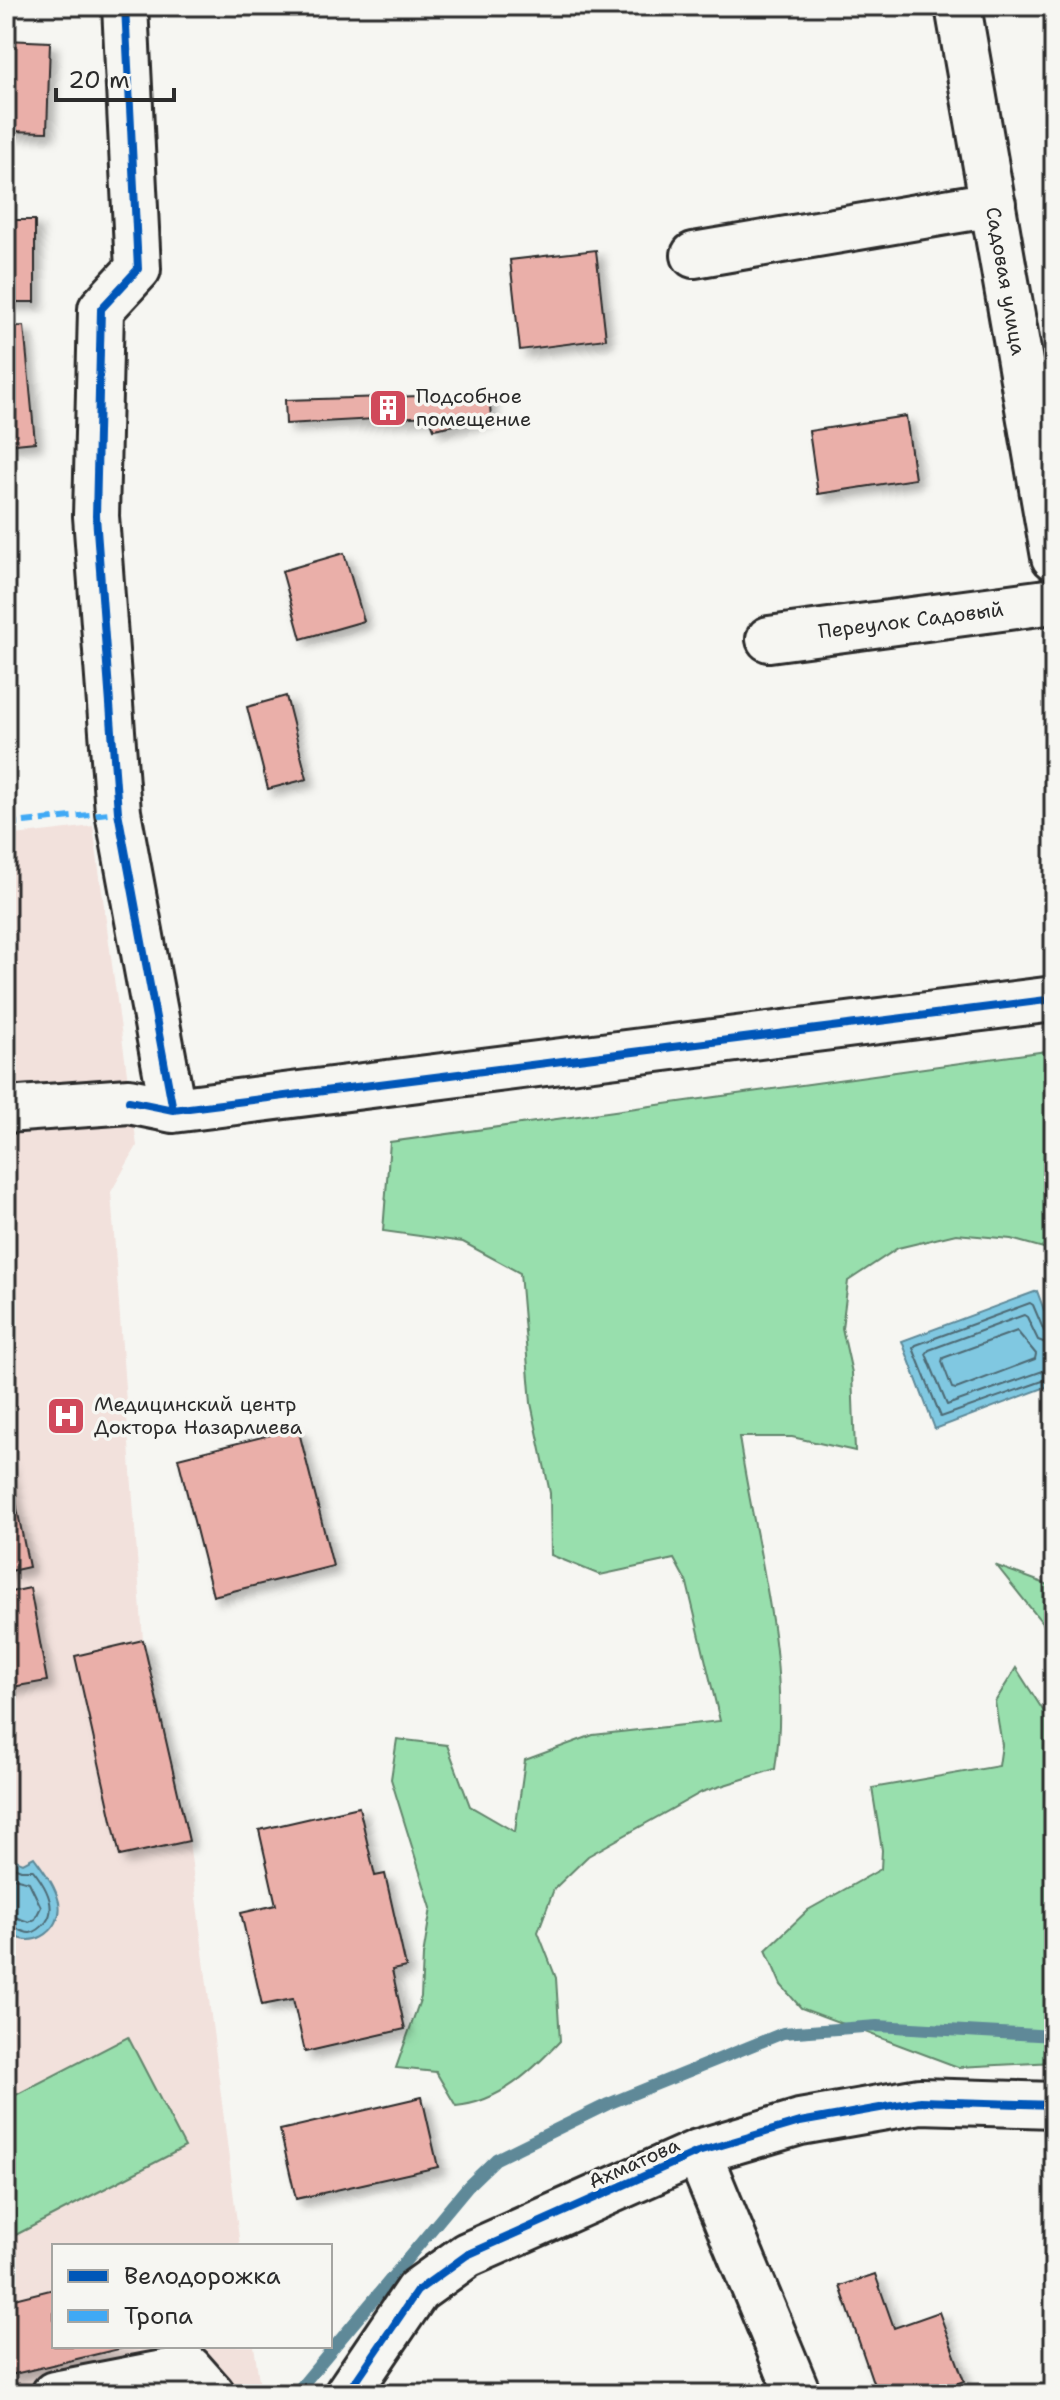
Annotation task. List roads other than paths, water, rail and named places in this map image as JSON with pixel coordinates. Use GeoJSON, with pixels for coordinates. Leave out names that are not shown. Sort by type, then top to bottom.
{"type":"FeatureCollection","features":[{"type":"Feature","properties":{"kind":"street"},"geometry":{"type":"LineString","coordinates":[[125,6],[138,269],[101,309],[96,516],[118,812],[173,1110]]}},
{"type":"Feature","properties":{"kind":"street","name":"Садовая улица"},"geometry":{"type":"LineString","coordinates":[[958,6],[1054,557]]}},
{"type":"Feature","properties":{"kind":"street"},"geometry":{"type":"LineString","coordinates":[[694,255],[993,204]]}},
{"type":"Feature","properties":{"kind":"street","name":"Переулок Садовый"},"geometry":{"type":"LineString","coordinates":[[769,639],[1054,601]]}},
{"type":"Feature","properties":{"kind":"street"},"geometry":{"type":"LineString","coordinates":[[6,1110],[129,1101],[173,1110],[1054,999]]}},
{"type":"Feature","properties":{"kind":"street","name":"Ахматова"},"geometry":{"type":"LineString","coordinates":[[347,2394],[417,2291],[467,2255],[698,2152],[800,2122],[920,2101],[1054,2105]]}},
{"type":"Feature","properties":{"kind":"street"},"geometry":{"type":"LineString","coordinates":[[698,2152],[798,2394]]}},
{"type":"Feature","properties":{"kind":"street"},"geometry":{"type":"LineString","coordinates":[[54,2394],[189,2368],[212,2394]]}},
{"type":"Feature","properties":{"kind":"water"},"geometry":{"type":"Polygon","coordinates":[[[1037,1291],[1054,1337],[1054,1384],[935,1429],[902,1341],[1037,1291]]]}},
{"type":"Feature","properties":{"kind":"water"},"geometry":{"type":"Polygon","coordinates":[[[6,1853],[23,1863],[34,1857],[49,1878],[59,1902],[56,1923],[50,1931],[33,1940],[14,1936],[6,1928],[6,1853]]]}},
{"type":"Feature","properties":{"kind":"waterway"},"geometry":{"type":"LineString","coordinates":[[295,2394],[468,2186],[496,2159],[608,2104],[783,2033],[877,2026],[1054,2036]]}},
{"type":"Feature","properties":{"kind":"place","name":"Подсобное помещение"},"geometry":{"type":"Point","coordinates":[388,408]}},
{"type":"Feature","properties":{"kind":"place","name":"Медицинский центр Доктора Назарлиева"},"geometry":{"type":"Point","coordinates":[66,1416]}}]}
